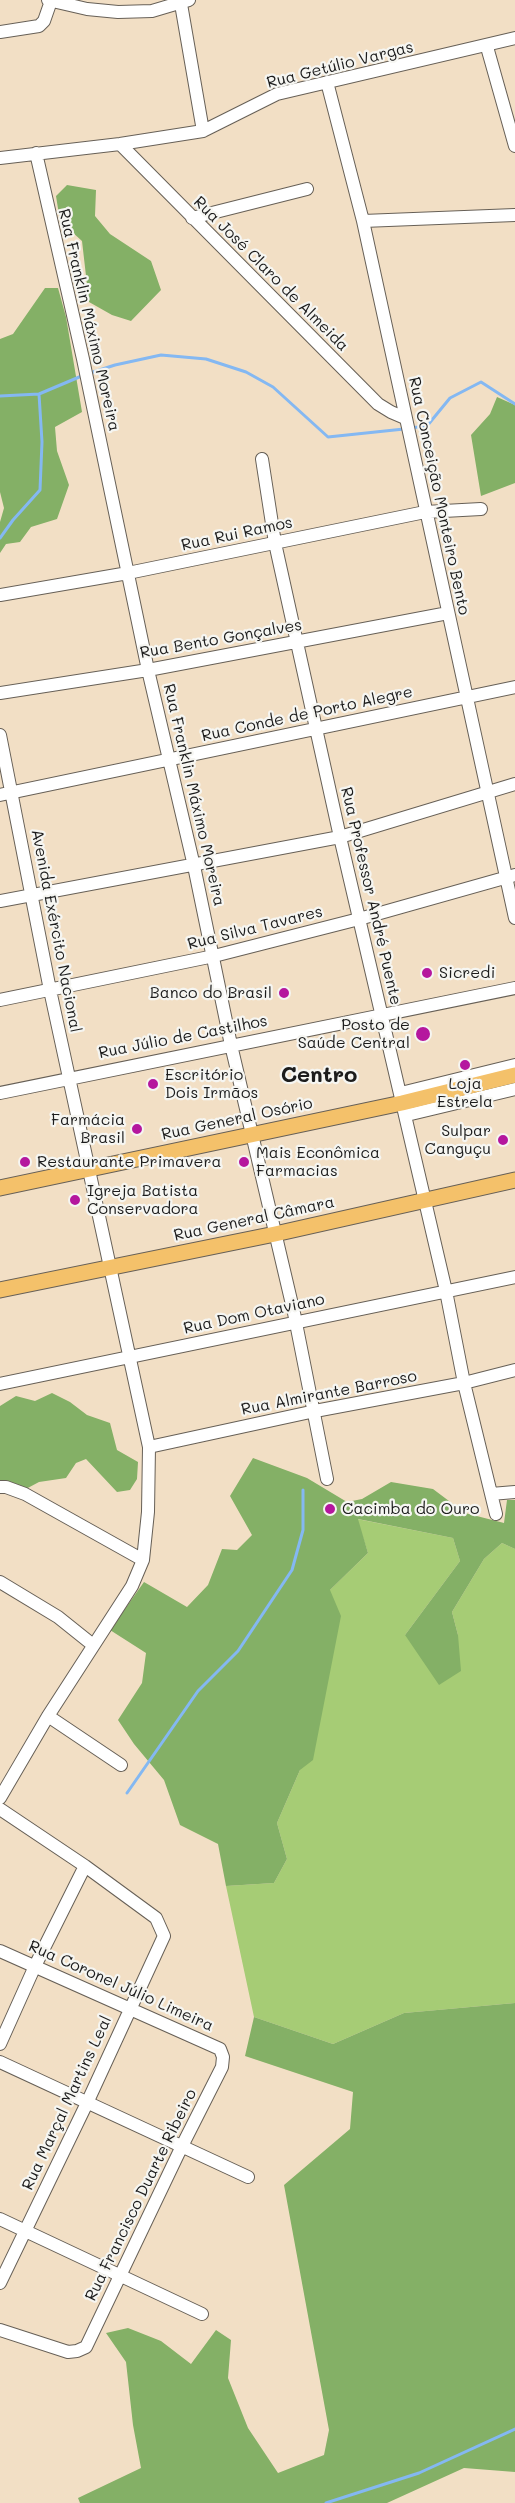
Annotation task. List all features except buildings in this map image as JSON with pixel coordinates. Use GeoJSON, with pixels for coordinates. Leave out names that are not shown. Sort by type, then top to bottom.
{"type":"FeatureCollection","features":[{"type":"Feature","properties":{"kind":"main road","name":"Rua General Osório"},"geometry":{"type":"LineString","coordinates":[[0,1188],[406,1103],[515,1075]]}},
{"type":"Feature","properties":{"kind":"main road","name":"Rua General Câmara"},"geometry":{"type":"LineString","coordinates":[[0,1290],[275,1234],[515,1180]]}},
{"type":"Feature","properties":{"kind":"street"},"geometry":{"type":"LineString","coordinates":[[0,32],[39,26],[44,21],[50,0],[87,9],[118,12],[152,11],[185,2],[203,131]]}},
{"type":"Feature","properties":{"kind":"street","name":"Rua Getúlio Vargas"},"geometry":{"type":"LineString","coordinates":[[0,158],[120,144],[203,131],[277,94],[487,47],[515,38]]}},
{"type":"Feature","properties":{"kind":"street"},"geometry":{"type":"LineString","coordinates":[[487,47],[515,146]]}},
{"type":"Feature","properties":{"kind":"street","name":"Rua Conceição Monteiro Bento"},"geometry":{"type":"LineString","coordinates":[[327,82],[363,221],[486,793],[510,876],[515,918]]}},
{"type":"Feature","properties":{"kind":"street","name":"Rua José Claro de Almeida"},"geometry":{"type":"LineString","coordinates":[[120,144],[378,404],[406,420]]}},
{"type":"Feature","properties":{"kind":"street","name":"Rua Franklin Máximo Moreira"},"geometry":{"type":"LineString","coordinates":[[36,153],[83,359],[148,670],[214,956],[231,1044],[296,1322],[327,1479]]}},
{"type":"Feature","properties":{"kind":"street"},"geometry":{"type":"LineString","coordinates":[[192,218],[307,189]]}},
{"type":"Feature","properties":{"kind":"street"},"geometry":{"type":"LineString","coordinates":[[363,221],[515,215]]}},
{"type":"Feature","properties":{"kind":"street","name":"Rua Professor André Puente"},"geometry":{"type":"LineString","coordinates":[[261,459],[275,543],[340,837],[381,1015],[406,1103],[423,1200],[496,1514]]}},
{"type":"Feature","properties":{"kind":"street","name":"Rua Rui Ramos"},"geometry":{"type":"LineString","coordinates":[[0,595],[128,573],[425,512],[481,509]]}},
{"type":"Feature","properties":{"kind":"street","name":"Rua Bento Gonçalves"},"geometry":{"type":"LineString","coordinates":[[0,693],[148,670],[448,613]]}},
{"type":"Feature","properties":{"kind":"street","name":"Rua Conde de Porto Alegre"},"geometry":{"type":"LineString","coordinates":[[6,794],[515,687]]}},
{"type":"Feature","properties":{"kind":"street","name":"Avenida Exército Nacional"},"geometry":{"type":"LineString","coordinates":[[0,735],[6,794],[33,894],[50,990],[148,1447],[148,1512],[143,1560],[132,1586],[48,1716],[0,1798]]}},
{"type":"Feature","properties":{"kind":"street"},"geometry":{"type":"LineString","coordinates":[[0,901],[340,837],[515,784]]}},
{"type":"Feature","properties":{"kind":"street","name":"Rua Silva Tavares"},"geometry":{"type":"LineString","coordinates":[[0,1000],[214,956],[359,920],[510,876]]}},
{"type":"Feature","properties":{"kind":"street","name":"Rua Júlio de Castilhos"},"geometry":{"type":"LineString","coordinates":[[0,1093],[231,1044],[515,988]]}},
{"type":"Feature","properties":{"kind":"street"},"geometry":{"type":"LineString","coordinates":[[406,1103],[515,1065]]}},
{"type":"Feature","properties":{"kind":"street"},"geometry":{"type":"LineString","coordinates":[[406,1103],[515,1089]]}},
{"type":"Feature","properties":{"kind":"street","name":"Rua Dom Otaviano"},"geometry":{"type":"LineString","coordinates":[[0,1384],[515,1277]]}},
{"type":"Feature","properties":{"kind":"street","name":"Rua Almirante Barroso"},"geometry":{"type":"LineString","coordinates":[[148,1447],[315,1411],[464,1383],[515,1370]]}},
{"type":"Feature","properties":{"kind":"street"},"geometry":{"type":"LineString","coordinates":[[0,1487],[25,1494],[143,1560]]}},
{"type":"Feature","properties":{"kind":"street"},"geometry":{"type":"LineString","coordinates":[[491,1494],[515,1492]]}},
{"type":"Feature","properties":{"kind":"street"},"geometry":{"type":"LineString","coordinates":[[0,1582],[58,1617],[93,1645]]}},
{"type":"Feature","properties":{"kind":"street"},"geometry":{"type":"LineString","coordinates":[[48,1716],[121,1765]]}},
{"type":"Feature","properties":{"kind":"street"},"geometry":{"type":"LineString","coordinates":[[0,1809],[85,1866],[0,2044]]}},
{"type":"Feature","properties":{"kind":"street","name":"Rua Marçal Martins Leal"},"geometry":{"type":"LineString","coordinates":[[0,2283],[164,1936],[156,1918],[85,1866]]}},
{"type":"Feature","properties":{"kind":"street","name":"Rua Coronel Júlio Limeira"},"geometry":{"type":"LineString","coordinates":[[0,1951],[220,2049],[223,2057]]}},
{"type":"Feature","properties":{"kind":"street","name":"Rua Francisco Duarte Ribeiro"},"geometry":{"type":"LineString","coordinates":[[0,2330],[68,2352],[86,2347],[182,2145],[222,2067],[223,2057]]}},
{"type":"Feature","properties":{"kind":"street"},"geometry":{"type":"LineString","coordinates":[[0,2062],[248,2176]]}},
{"type":"Feature","properties":{"kind":"street"},"geometry":{"type":"LineString","coordinates":[[0,2219],[202,2314]]}},
{"type":"Feature","properties":{"kind":"green space"},"geometry":{"type":"Polygon","coordinates":[[[67,185],[96,190],[95,216],[110,234],[151,261],[161,290],[131,321],[112,315],[89,302],[82,241],[60,221],[56,196],[67,185]]]}},
{"type":"Feature","properties":{"kind":"green space"},"geometry":{"type":"Polygon","coordinates":[[[45,288],[58,288],[66,317],[82,412],[55,427],[57,451],[69,485],[57,519],[31,527],[20,542],[6,544],[0,553],[0,522],[4,508],[0,492],[0,339],[13,334],[45,288]]]}},
{"type":"Feature","properties":{"kind":"green space"},"geometry":{"type":"Polygon","coordinates":[[[497,397],[515,405],[515,483],[481,496],[471,435],[490,414],[497,397]]]}},
{"type":"Feature","properties":{"kind":"green space"},"geometry":{"type":"Polygon","coordinates":[[[52,1393],[70,1402],[87,1415],[110,1423],[117,1450],[138,1462],[137,1479],[130,1490],[117,1492],[86,1459],[76,1463],[66,1478],[39,1482],[24,1490],[0,1484],[0,1406],[16,1396],[35,1401],[52,1393]]]}},
{"type":"Feature","properties":{"kind":"green space"},"geometry":{"type":"Polygon","coordinates":[[[253,1458],[307,1478],[347,1502],[362,1499],[391,1482],[433,1489],[465,1513],[504,1523],[507,1500],[515,1500],[515,1549],[502,1543],[484,1559],[452,1612],[458,1635],[461,1671],[439,1685],[405,1635],[460,1561],[453,1538],[358,1519],[368,1553],[330,1590],[341,1616],[313,1760],[300,1770],[277,1823],[287,1859],[274,1883],[226,1886],[218,1844],[180,1825],[164,1780],[134,1744],[118,1720],[142,1683],[146,1653],[110,1630],[144,1582],[187,1607],[208,1585],[222,1549],[237,1550],[252,1535],[230,1496],[253,1458]]]}},
{"type":"Feature","properties":{"kind":"green space"},"geometry":{"type":"Polygon","coordinates":[[[357,1519],[453,1538],[460,1561],[405,1635],[458,1635],[452,1612],[484,1559],[502,1543],[515,1549],[515,2003],[404,2013],[333,2044],[254,2017],[226,1886],[274,1883],[287,1859],[277,1823],[300,1770],[330,1590],[368,1553],[357,1519]]]}},
{"type":"Feature","properties":{"kind":"green space"},"geometry":{"type":"Polygon","coordinates":[[[515,2003],[515,2472],[464,2468],[387,2503],[80,2503],[78,2498],[141,2468],[133,2425],[126,2362],[106,2333],[128,2328],[161,2341],[191,2364],[216,2330],[231,2340],[228,2378],[248,2428],[278,2473],[324,2455],[329,2430],[284,2185],[350,2129],[353,2092],[245,2056],[254,2017],[333,2044],[404,2013],[515,2003]]]}},
{"type":"Feature","properties":{"kind":"waterway"},"geometry":{"type":"LineString","coordinates":[[90,373],[161,355],[206,359],[246,372],[273,387],[328,437],[404,429]]}},
{"type":"Feature","properties":{"kind":"waterway"},"geometry":{"type":"LineString","coordinates":[[0,396],[39,394],[84,375]]}},
{"type":"Feature","properties":{"kind":"waterway"},"geometry":{"type":"LineString","coordinates":[[410,428],[427,426],[450,398],[481,382],[515,404]]}},
{"type":"Feature","properties":{"kind":"waterway"},"geometry":{"type":"LineString","coordinates":[[0,538],[40,490],[42,442],[39,394]]}},
{"type":"Feature","properties":{"kind":"waterway"},"geometry":{"type":"LineString","coordinates":[[127,1793],[198,1691],[238,1651],[292,1570],[303,1530],[303,1490]]}},
{"type":"Feature","properties":{"kind":"waterway"},"geometry":{"type":"LineString","coordinates":[[326,2503],[419,2473],[515,2429]]}},
{"type":"Feature","properties":{"kind":"place","name":"Sicredi"},"geometry":{"type":"Point","coordinates":[427,973]}},
{"type":"Feature","properties":{"kind":"place","name":"Banco do Brasil"},"geometry":{"type":"Point","coordinates":[284,993]}},
{"type":"Feature","properties":{"kind":"place","name":"Posto de Saúde Central"},"geometry":{"type":"Point","coordinates":[423,1034]}},
{"type":"Feature","properties":{"kind":"place","name":"Loja Estrela"},"geometry":{"type":"Point","coordinates":[465,1065]}},
{"type":"Feature","properties":{"kind":"place","name":"Escritório Dois Irmãos"},"geometry":{"type":"Point","coordinates":[153,1084]}},
{"type":"Feature","properties":{"kind":"place","name":"Farmácia Brasil"},"geometry":{"type":"Point","coordinates":[137,1129]}},
{"type":"Feature","properties":{"kind":"place","name":"Sulpar Canguçu"},"geometry":{"type":"Point","coordinates":[503,1140]}},
{"type":"Feature","properties":{"kind":"place","name":"Restaurante Primavera"},"geometry":{"type":"Point","coordinates":[25,1162]}},
{"type":"Feature","properties":{"kind":"place","name":"Mais Econômica Farmacias"},"geometry":{"type":"Point","coordinates":[244,1162]}},
{"type":"Feature","properties":{"kind":"place","name":"Igreja Batista Conservadora"},"geometry":{"type":"Point","coordinates":[75,1200]}},
{"type":"Feature","properties":{"kind":"place","name":"Cacimba do Ouro"},"geometry":{"type":"Point","coordinates":[330,1509]}},
{"type":"Feature","properties":{"kind":"district","name":"Centro"},"geometry":{"type":"Point","coordinates":[319,1075]}}]}
